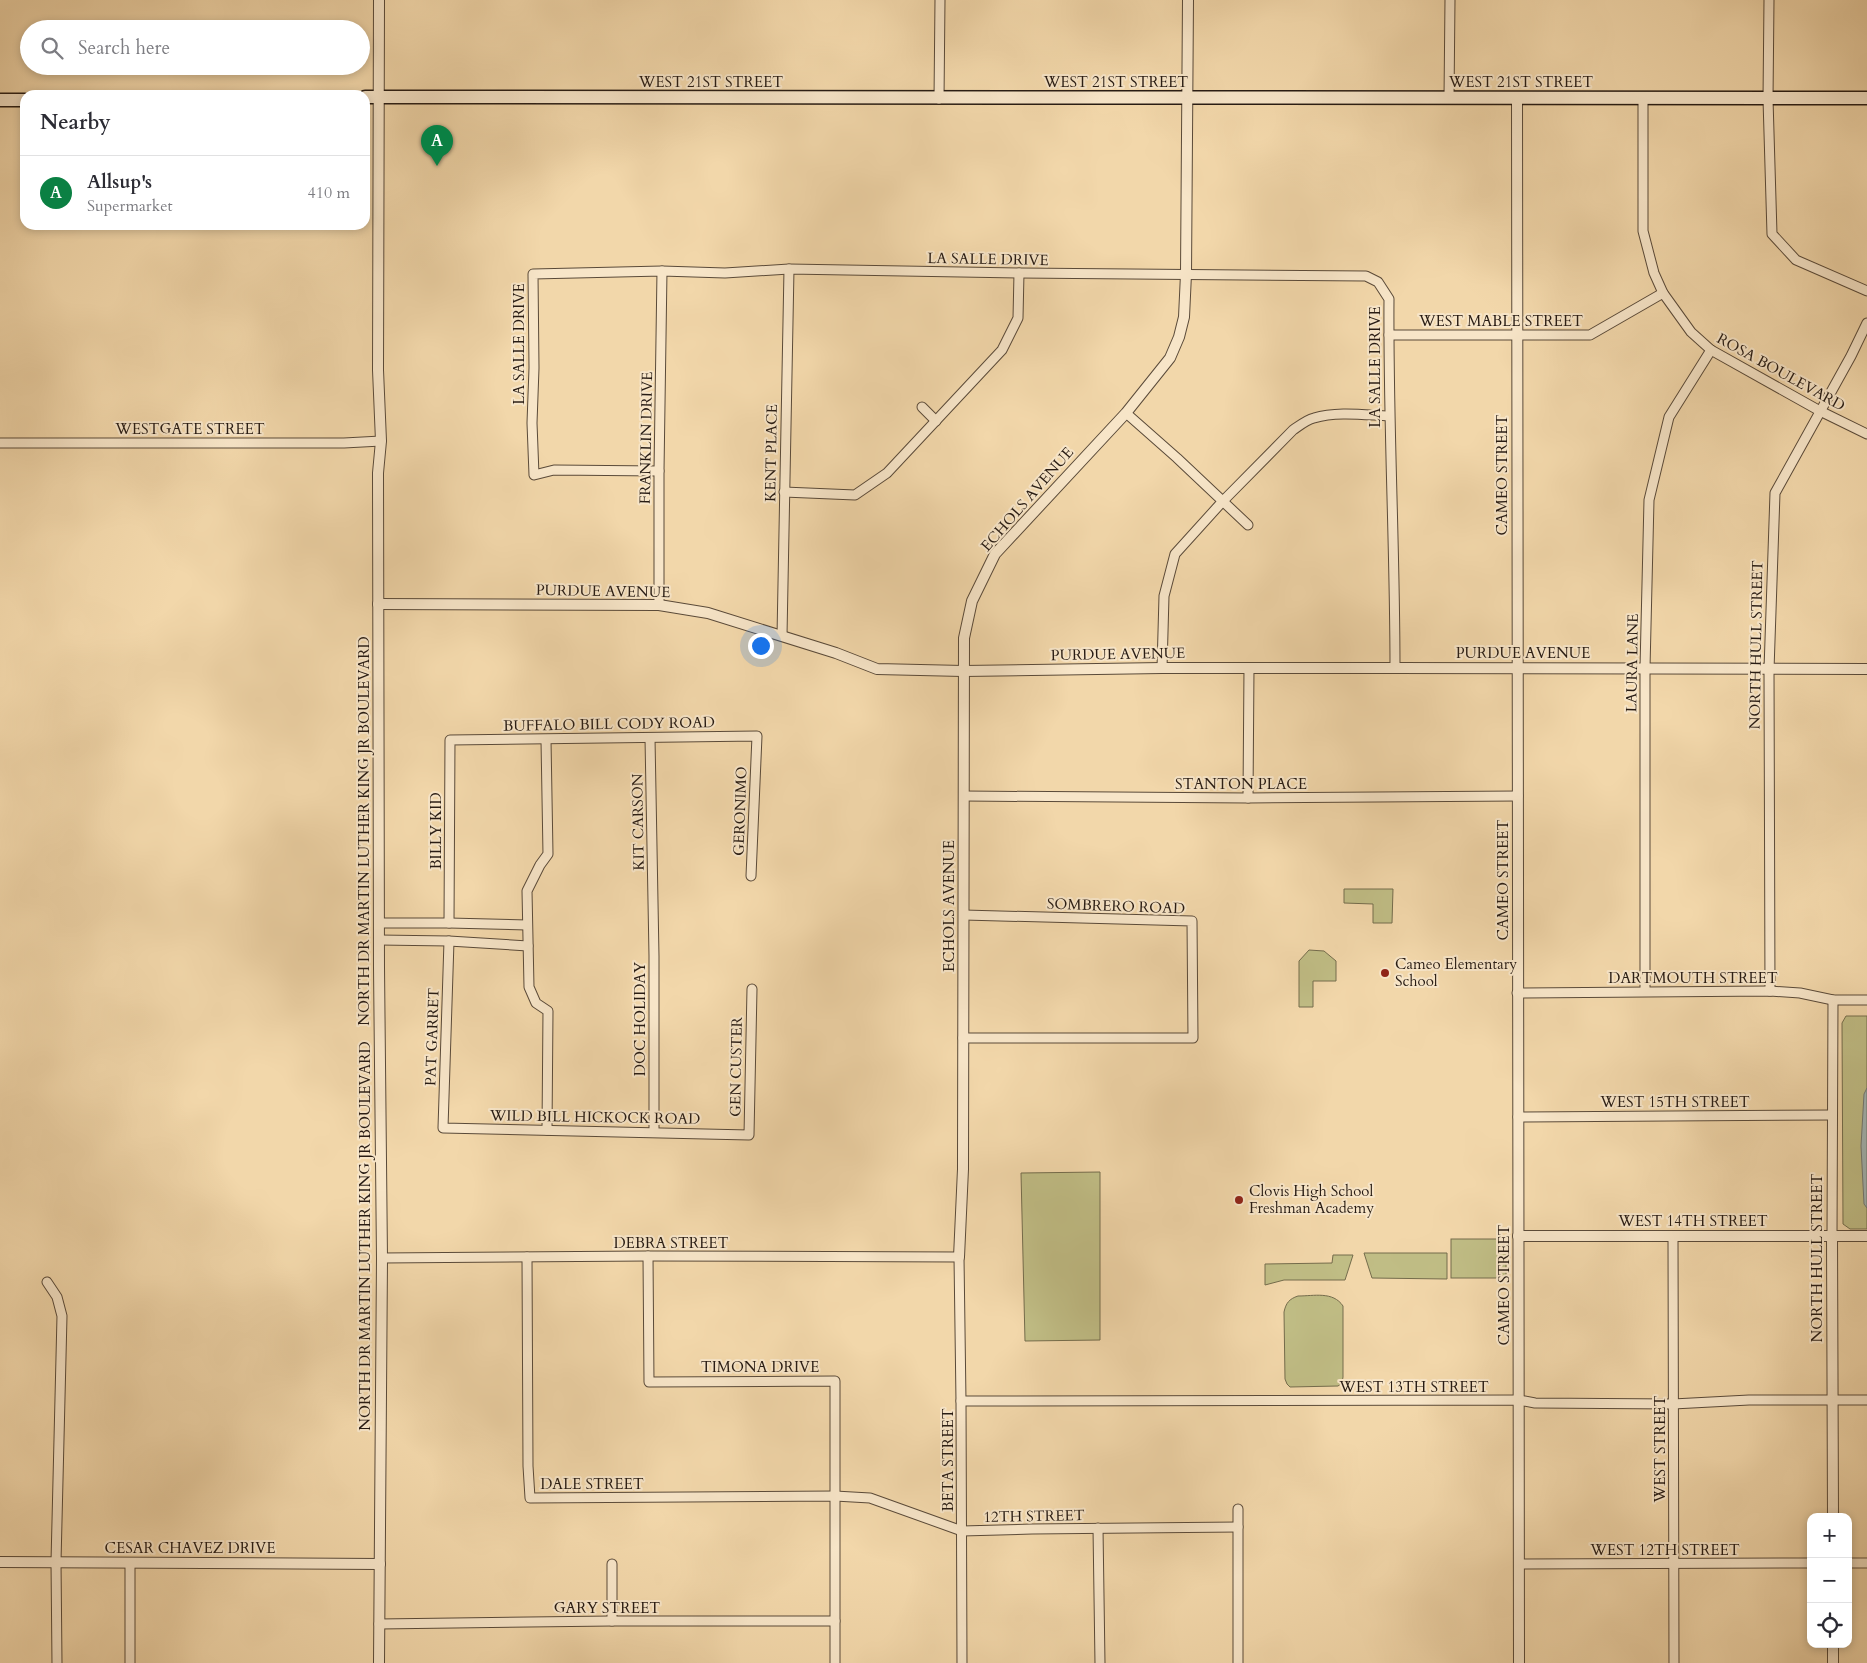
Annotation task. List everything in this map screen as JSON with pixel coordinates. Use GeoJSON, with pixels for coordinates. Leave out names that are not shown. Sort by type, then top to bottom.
{"type":"FeatureCollection","features":[{"type":"Feature","properties":{"kind":"main road","name":"WEST 21ST STREET"},"geometry":{"type":"LineString","coordinates":[[370,97],[939,99],[1867,98]]}},
{"type":"Feature","properties":{"kind":"main road"},"geometry":{"type":"LineString","coordinates":[[0,100],[20,100]]}},
{"type":"Feature","properties":{"kind":"street","name":"NORTH DR MARTIN LUTHER KING JR BOULEVARD"},"geometry":{"type":"LineString","coordinates":[[379,0],[378,370],[381,441],[378,473],[378,604],[382,1258],[379,1663]]}},
{"type":"Feature","properties":{"kind":"street"},"geometry":{"type":"LineString","coordinates":[[939,99],[940,0]]}},
{"type":"Feature","properties":{"kind":"street","name":"ECHOLS AVENUE"},"geometry":{"type":"LineString","coordinates":[[959,1257],[963,1169],[964,638],[972,601],[995,554],[1126,412],[1170,358],[1184,317],[1188,0]]}},
{"type":"Feature","properties":{"kind":"street"},"geometry":{"type":"LineString","coordinates":[[1449,98],[1450,0]]}},
{"type":"Feature","properties":{"kind":"street"},"geometry":{"type":"LineString","coordinates":[[1769,0],[1768,99],[1772,234],[1796,260],[1867,290]]}},
{"type":"Feature","properties":{"kind":"street","name":"CAMEO STREET"},"geometry":{"type":"LineString","coordinates":[[1517,98],[1519,1663]]}},
{"type":"Feature","properties":{"kind":"street","name":"ROSA BOULEVARD"},"geometry":{"type":"LineString","coordinates":[[1643,98],[1643,231],[1654,273],[1663,293],[1692,332],[1711,350],[1820,411],[1867,434]]}},
{"type":"Feature","properties":{"kind":"street","name":"LA SALLE DRIVE"},"geometry":{"type":"LineString","coordinates":[[659,471],[554,470],[534,475],[532,423],[534,368],[533,274],[662,271],[725,273],[789,269],[1366,276],[1378,282],[1385,290],[1389,299],[1389,416],[1395,601],[1395,668]]}},
{"type":"Feature","properties":{"kind":"street","name":"KENT PLACE"},"geometry":{"type":"LineString","coordinates":[[782,636],[789,269]]}},
{"type":"Feature","properties":{"kind":"street","name":"FRANKLIN DRIVE"},"geometry":{"type":"LineString","coordinates":[[659,605],[662,271]]}},
{"type":"Feature","properties":{"kind":"street"},"geometry":{"type":"LineString","coordinates":[[784,492],[855,494],[887,473],[1002,350],[1018,318],[1020,273]]}},
{"type":"Feature","properties":{"kind":"street","name":"WEST MABLE STREET"},"geometry":{"type":"LineString","coordinates":[[1388,335],[1590,334],[1663,293]]}},
{"type":"Feature","properties":{"kind":"street","name":"NORTH HULL STREET"},"geometry":{"type":"LineString","coordinates":[[1770,991],[1769,670],[1775,493],[1851,356],[1867,323]]}},
{"type":"Feature","properties":{"kind":"street","name":"LAURA LANE"},"geometry":{"type":"LineString","coordinates":[[1645,992],[1645,668],[1649,500],[1669,417],[1711,350]]}},
{"type":"Feature","properties":{"kind":"street"},"geometry":{"type":"LineString","coordinates":[[922,407],[936,421]]}},
{"type":"Feature","properties":{"kind":"street"},"geometry":{"type":"LineString","coordinates":[[1126,412],[1248,526]]}},
{"type":"Feature","properties":{"kind":"street"},"geometry":{"type":"LineString","coordinates":[[1162,668],[1164,596],[1175,554],[1222,502],[1293,430],[1313,418],[1328,416],[1389,416]]}},
{"type":"Feature","properties":{"kind":"street","name":"WESTGATE STREET"},"geometry":{"type":"LineString","coordinates":[[0,443],[344,443],[381,441]]}},
{"type":"Feature","properties":{"kind":"street","name":"PURDUE AVENUE"},"geometry":{"type":"LineString","coordinates":[[378,604],[659,605],[708,613],[836,653],[877,669],[963,671],[1162,668],[1867,669]]}},
{"type":"Feature","properties":{"kind":"street"},"geometry":{"type":"LineString","coordinates":[[1248,798],[1250,668]]}},
{"type":"Feature","properties":{"kind":"street","name":"BUFFALO BILL CODY ROAD"},"geometry":{"type":"LineString","coordinates":[[450,740],[757,736],[756,747]]}},
{"type":"Feature","properties":{"kind":"street","name":"KIT CARSON"},"geometry":{"type":"LineString","coordinates":[[650,738],[653,906]]}},
{"type":"Feature","properties":{"kind":"street","name":"BILLY KID"},"geometry":{"type":"LineString","coordinates":[[449,923],[450,740]]}},
{"type":"Feature","properties":{"kind":"street"},"geometry":{"type":"LineString","coordinates":[[546,740],[548,854],[540,865],[527,891],[527,925],[529,987],[536,1003],[548,1011],[547,1130]]}},
{"type":"Feature","properties":{"kind":"street","name":"GERONIMO"},"geometry":{"type":"LineString","coordinates":[[751,876],[756,747]]}},
{"type":"Feature","properties":{"kind":"street","name":"STANTON PLACE"},"geometry":{"type":"LineString","coordinates":[[964,796],[1248,798],[1518,796]]}},
{"type":"Feature","properties":{"kind":"street","name":"DOC HOLIDAY"},"geometry":{"type":"LineString","coordinates":[[653,906],[654,1132]]}},
{"type":"Feature","properties":{"kind":"street","name":"SOMBRERO ROAD"},"geometry":{"type":"LineString","coordinates":[[963,1038],[1193,1038],[1192,921],[964,915]]}},
{"type":"Feature","properties":{"kind":"street"},"geometry":{"type":"LineString","coordinates":[[379,923],[527,925]]}},
{"type":"Feature","properties":{"kind":"street"},"geometry":{"type":"LineString","coordinates":[[379,940],[449,941],[528,946]]}},
{"type":"Feature","properties":{"kind":"street","name":"PAT GARRET"},"geometry":{"type":"LineString","coordinates":[[449,941],[444,1128],[450,1128]]}},
{"type":"Feature","properties":{"kind":"street","name":"GEN CUSTER"},"geometry":{"type":"LineString","coordinates":[[738,1134],[749,1135],[752,989]]}},
{"type":"Feature","properties":{"kind":"street","name":"DARTMOUTH STREET"},"geometry":{"type":"LineString","coordinates":[[1517,993],[1770,991],[1800,993],[1833,1000],[1867,1000]]}},
{"type":"Feature","properties":{"kind":"street","name":"NORTH HULL STREET"},"geometry":{"type":"LineString","coordinates":[[1832,1513],[1833,1000]]}},
{"type":"Feature","properties":{"kind":"street","name":"WEST 15TH STREET"},"geometry":{"type":"LineString","coordinates":[[1518,1117],[1832,1115]]}},
{"type":"Feature","properties":{"kind":"street","name":"WILD BILL HICKOCK ROAD"},"geometry":{"type":"LineString","coordinates":[[450,1128],[738,1134]]}},
{"type":"Feature","properties":{"kind":"street","name":"WEST 14TH STREET"},"geometry":{"type":"LineString","coordinates":[[1518,1236],[1867,1236]]}},
{"type":"Feature","properties":{"kind":"street","name":"WEST STREET"},"geometry":{"type":"LineString","coordinates":[[1674,1236],[1674,1663]]}},
{"type":"Feature","properties":{"kind":"street","name":"DEBRA STREET"},"geometry":{"type":"LineString","coordinates":[[382,1258],[648,1256],[959,1257]]}},
{"type":"Feature","properties":{"kind":"street","name":"TIMONA DRIVE"},"geometry":{"type":"LineString","coordinates":[[648,1256],[649,1382],[835,1381],[835,1663]]}},
{"type":"Feature","properties":{"kind":"street","name":"DALE STREET"},"geometry":{"type":"LineString","coordinates":[[527,1257],[528,1466],[530,1498],[836,1496]]}},
{"type":"Feature","properties":{"kind":"street","name":"BETA STREET"},"geometry":{"type":"LineString","coordinates":[[959,1257],[962,1401],[962,1663]]}},
{"type":"Feature","properties":{"kind":"street"},"geometry":{"type":"LineString","coordinates":[[47,1282],[57,1297],[62,1316],[56,1562],[56,1663]]}},
{"type":"Feature","properties":{"kind":"street","name":"WEST 13TH STREET"},"geometry":{"type":"LineString","coordinates":[[962,1401],[1519,1400],[1535,1403],[1673,1404],[1749,1400],[1867,1400]]}},
{"type":"Feature","properties":{"kind":"street","name":"12TH STREET"},"geometry":{"type":"LineString","coordinates":[[836,1496],[870,1498],[962,1531],[1238,1527]]}},
{"type":"Feature","properties":{"kind":"street"},"geometry":{"type":"LineString","coordinates":[[1238,1508],[1238,1663]]}},
{"type":"Feature","properties":{"kind":"street"},"geometry":{"type":"LineString","coordinates":[[1098,1528],[1100,1663]]}},
{"type":"Feature","properties":{"kind":"street","name":"CESAR CHAVEZ DRIVE"},"geometry":{"type":"LineString","coordinates":[[0,1562],[380,1564]]}},
{"type":"Feature","properties":{"kind":"street","name":"WEST 12TH STREET"},"geometry":{"type":"LineString","coordinates":[[1519,1564],[1807,1563]]}},
{"type":"Feature","properties":{"kind":"street"},"geometry":{"type":"LineString","coordinates":[[1852,1563],[1867,1563]]}},
{"type":"Feature","properties":{"kind":"street"},"geometry":{"type":"LineString","coordinates":[[130,1564],[130,1663]]}},
{"type":"Feature","properties":{"kind":"street"},"geometry":{"type":"LineString","coordinates":[[612,1564],[612,1621]]}},
{"type":"Feature","properties":{"kind":"street","name":"GARY STREET"},"geometry":{"type":"LineString","coordinates":[[379,1624],[835,1621]]}},
{"type":"Feature","properties":{"kind":"street"},"geometry":{"type":"LineString","coordinates":[[1833,1648],[1833,1663]]}},
{"type":"Feature","properties":{"kind":"shaded area"},"geometry":{"type":"Polygon","coordinates":[[[1344,889],[1393,889],[1392,923],[1373,923],[1373,904],[1344,903],[1344,889]]]}},
{"type":"Feature","properties":{"kind":"shaded area"},"geometry":{"type":"Polygon","coordinates":[[[1309,950],[1324,951],[1336,961],[1336,981],[1313,981],[1313,1007],[1299,1007],[1299,961],[1309,950]]]}},
{"type":"Feature","properties":{"kind":"shaded area"},"geometry":{"type":"Polygon","coordinates":[[[1846,1016],[1867,1016],[1867,1229],[1850,1229],[1843,1224],[1842,1023],[1846,1016]]]}},
{"type":"Feature","properties":{"kind":"shaded area"},"geometry":{"type":"Polygon","coordinates":[[[1867,1088],[1867,1208],[1864,1204],[1861,1146],[1864,1094],[1867,1088]]]}},
{"type":"Feature","properties":{"kind":"shaded area"},"geometry":{"type":"Polygon","coordinates":[[[1100,1172],[1100,1340],[1025,1341],[1021,1173],[1100,1172]]]}},
{"type":"Feature","properties":{"kind":"shaded area"},"geometry":{"type":"Polygon","coordinates":[[[1451,1239],[1506,1239],[1506,1278],[1451,1278],[1451,1239]]]}},
{"type":"Feature","properties":{"kind":"shaded area"},"geometry":{"type":"Polygon","coordinates":[[[1364,1253],[1447,1253],[1447,1279],[1372,1278],[1364,1253]]]}},
{"type":"Feature","properties":{"kind":"shaded area"},"geometry":{"type":"Polygon","coordinates":[[[1333,1255],[1353,1255],[1345,1280],[1284,1280],[1265,1285],[1265,1264],[1332,1263],[1333,1255]]]}},
{"type":"Feature","properties":{"kind":"shaded area"},"geometry":{"type":"Polygon","coordinates":[[[1298,1296],[1329,1296],[1339,1301],[1343,1306],[1343,1377],[1342,1383],[1338,1386],[1290,1387],[1287,1384],[1285,1379],[1284,1312],[1288,1302],[1298,1296]]]}},
{"type":"Feature","properties":{"kind":"place","name":"Allsup's"},"geometry":{"type":"Point","coordinates":[437,166]}},
{"type":"Feature","properties":{"kind":"place","name":"Cameo Elementary School"},"geometry":{"type":"Point","coordinates":[1385,973]}},
{"type":"Feature","properties":{"kind":"place","name":"Clovis High School Freshman Academy"},"geometry":{"type":"Point","coordinates":[1239,1200]}}]}
